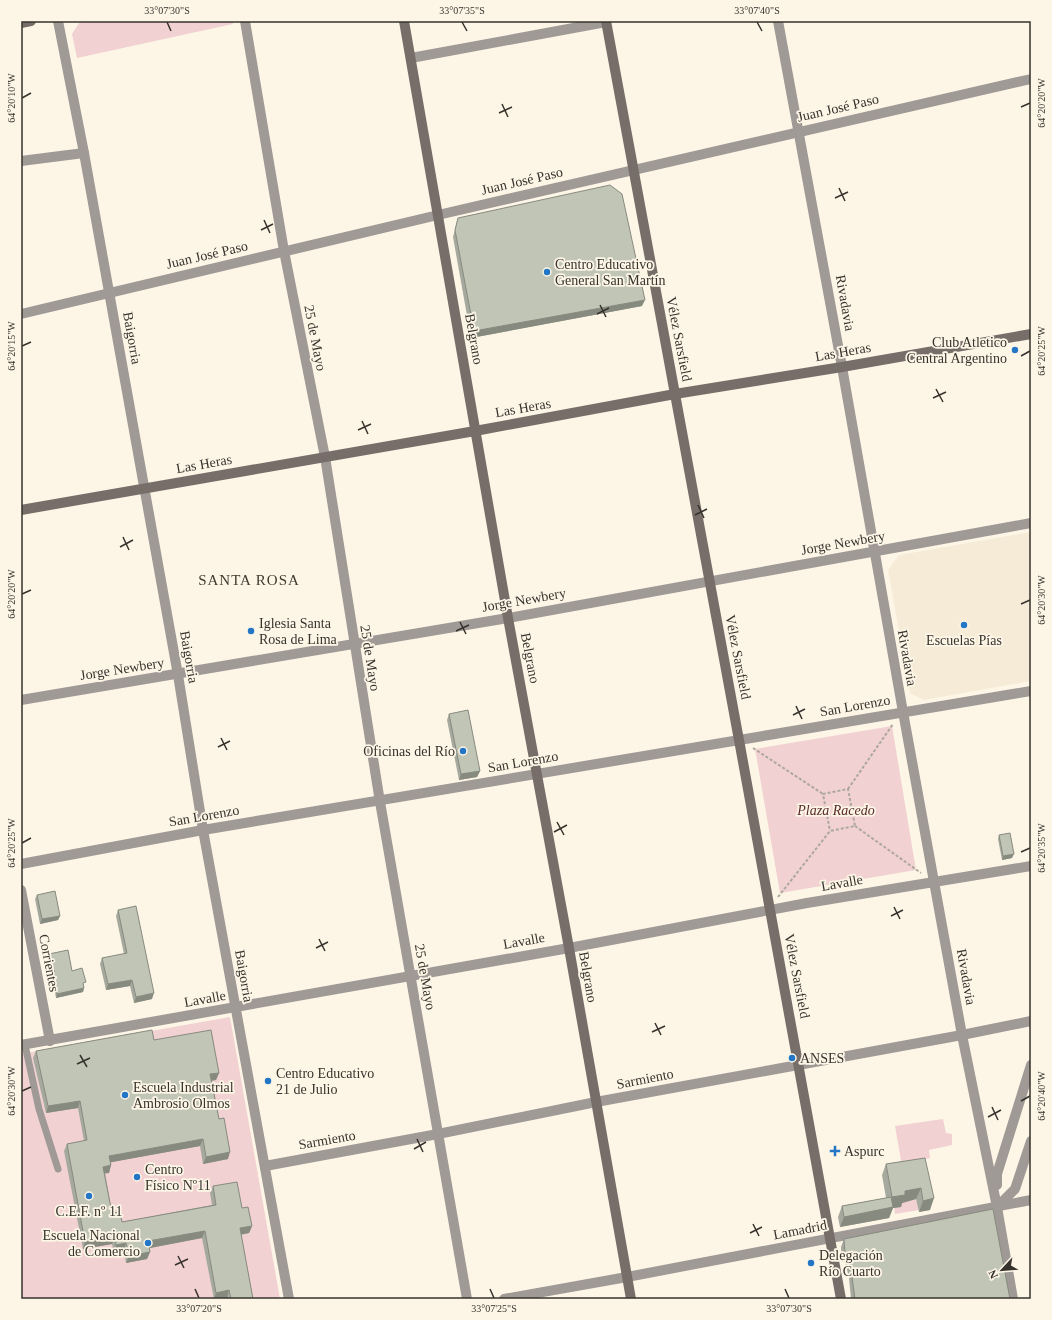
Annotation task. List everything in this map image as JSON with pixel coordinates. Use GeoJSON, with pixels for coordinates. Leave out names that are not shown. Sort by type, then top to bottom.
{"type":"FeatureCollection","features":[{"type":"Feature","properties":{"kind":"main road"},"geometry":{"type":"LineString","coordinates":[[21,23],[31,21]]}},
{"type":"Feature","properties":{"kind":"main road","name":"Belgrano"},"geometry":{"type":"LineString","coordinates":[[404,21],[508,618],[569,948],[630,1299]]}},
{"type":"Feature","properties":{"kind":"main road","name":"Vélez Sarsfield"},"geometry":{"type":"LineString","coordinates":[[606,22],[799,1064],[841,1299]]}},
{"type":"Feature","properties":{"kind":"main road","name":"Las Heras"},"geometry":{"type":"LineString","coordinates":[[21,510],[475,431],[675,394],[1031,334]]}},
{"type":"Feature","properties":{"kind":"street","name":"Baigorria"},"geometry":{"type":"LineString","coordinates":[[58,21],[84,153],[178,675],[203,830],[289,1299]]}},
{"type":"Feature","properties":{"kind":"street","name":"25 de Mayo"},"geometry":{"type":"LineString","coordinates":[[245,21],[284,251],[325,457],[380,802],[467,1299]]}},
{"type":"Feature","properties":{"kind":"street","name":"Rivadavia"},"geometry":{"type":"LineString","coordinates":[[778,21],[962,1035],[1014,1299]]}},
{"type":"Feature","properties":{"kind":"street"},"geometry":{"type":"LineString","coordinates":[[411,58],[606,22]]}},
{"type":"Feature","properties":{"kind":"street","name":"Juan José Paso"},"geometry":{"type":"LineString","coordinates":[[21,314],[799,131],[1031,79]]}},
{"type":"Feature","properties":{"kind":"street"},"geometry":{"type":"LineString","coordinates":[[21,161],[84,153]]}},
{"type":"Feature","properties":{"kind":"street","name":"Jorge Newbery"},"geometry":{"type":"LineString","coordinates":[[21,700],[178,675],[354,643],[508,618],[1031,523]]}},
{"type":"Feature","properties":{"kind":"street","name":"San Lorenzo"},"geometry":{"type":"LineString","coordinates":[[21,864],[203,830],[380,802],[903,712],[1031,692]]}},
{"type":"Feature","properties":{"kind":"street","name":"Lavalle"},"geometry":{"type":"LineString","coordinates":[[23,1045],[410,975],[569,948],[770,910],[934,881],[1031,866]]}},
{"type":"Feature","properties":{"kind":"street","name":"Corrientes"},"geometry":{"type":"LineString","coordinates":[[21,890],[50,1041]]}},
{"type":"Feature","properties":{"kind":"street","name":"Sarmiento"},"geometry":{"type":"LineString","coordinates":[[265,1166],[438,1134],[596,1102],[1031,1021]]}},
{"type":"Feature","properties":{"kind":"street"},"geometry":{"type":"LineString","coordinates":[[997,1207],[997,1174],[1031,1065]]}},
{"type":"Feature","properties":{"kind":"street"},"geometry":{"type":"LineString","coordinates":[[997,1207],[1015,1189],[1031,1141]]}},
{"type":"Feature","properties":{"kind":"street","name":"Lamadrid"},"geometry":{"type":"LineString","coordinates":[[504,1299],[1031,1200]]}},
{"type":"Feature","properties":{"kind":"lane"},"geometry":{"type":"LineString","coordinates":[[23,1045],[39,1109],[58,1169]]}},
{"type":"Feature","properties":{"kind":"path"},"geometry":{"type":"LineString","coordinates":[[739,740],[823,794],[848,789],[903,712]]}},
{"type":"Feature","properties":{"kind":"path"},"geometry":{"type":"LineString","coordinates":[[848,789],[855,826],[916,870],[934,881]]}},
{"type":"Feature","properties":{"kind":"path"},"geometry":{"type":"LineString","coordinates":[[823,794],[830,831]]}},
{"type":"Feature","properties":{"kind":"path"},"geometry":{"type":"LineString","coordinates":[[770,910],[780,893],[830,831],[855,826]]}},
{"type":"Feature","properties":{"kind":"shaded area","name":"Escuelas Pías"},"geometry":{"type":"Polygon","coordinates":[[[1031,532],[1031,681],[924,700],[910,693],[888,570],[899,555],[1031,532]]]}},
{"type":"Feature","properties":{"kind":"green space"},"geometry":{"type":"Polygon","coordinates":[[[88,21],[232,21],[233,24],[77,58],[72,34],[79,23],[88,21]]]}},
{"type":"Feature","properties":{"kind":"green space","name":"Plaza Racedo"},"geometry":{"type":"Polygon","coordinates":[[[892,726],[916,870],[780,893],[755,749],[892,726]]]}},
{"type":"Feature","properties":{"kind":"green space","name":"Centro Físico Nº11"},"geometry":{"type":"Polygon","coordinates":[[[230,1017],[280,1299],[21,1299],[21,1054],[230,1017]]]}},
{"type":"Feature","properties":{"kind":"green space"},"geometry":{"type":"Polygon","coordinates":[[[943,1119],[946,1133],[952,1134],[952,1145],[929,1150],[930,1158],[910,1162],[903,1172],[895,1126],[943,1119]]]}},
{"type":"Feature","properties":{"kind":"green space"},"geometry":{"type":"Polygon","coordinates":[[[916,1199],[919,1210],[895,1214],[894,1207],[900,1207],[900,1203],[916,1199]]]}},
{"type":"Feature","properties":{"kind":"building","name":"Centro Educativo General San Martín"},"geometry":{"type":"Polygon","coordinates":[[[610,185],[622,194],[645,300],[474,331],[455,230],[458,218],[610,185]]]}},
{"type":"Feature","properties":{"kind":"building","name":"Oficinas del Río"},"geometry":{"type":"Polygon","coordinates":[[[468,710],[480,771],[461,774],[449,714],[468,710]]]}},
{"type":"Feature","properties":{"kind":"building"},"geometry":{"type":"Polygon","coordinates":[[[1010,833],[1014,854],[1003,856],[999,835],[1010,833]]]}},
{"type":"Feature","properties":{"kind":"building"},"geometry":{"type":"Polygon","coordinates":[[[55,891],[60,916],[42,919],[37,895],[55,891]]]}},
{"type":"Feature","properties":{"kind":"building"},"geometry":{"type":"Polygon","coordinates":[[[136,906],[154,993],[136,997],[132,980],[108,984],[102,958],[127,953],[118,910],[136,906]]]}},
{"type":"Feature","properties":{"kind":"building"},"geometry":{"type":"Polygon","coordinates":[[[68,950],[72,971],[82,968],[86,982],[83,983],[84,988],[57,994],[54,970],[52,971],[49,954],[68,950]]]}},
{"type":"Feature","properties":{"kind":"building"},"geometry":{"type":"Polygon","coordinates":[[[152,1030],[154,1040],[211,1030],[219,1073],[210,1074],[219,1119],[224,1118],[230,1152],[206,1157],[203,1139],[109,1156],[111,1165],[103,1167],[112,1213],[120,1212],[122,1222],[216,1205],[213,1186],[237,1182],[242,1208],[248,1207],[252,1226],[240,1228],[253,1299],[231,1299],[229,1290],[216,1293],[205,1231],[148,1241],[150,1252],[129,1256],[126,1243],[116,1245],[115,1237],[85,1242],[67,1144],[87,1140],[80,1101],[48,1106],[36,1051],[152,1030]]]}},
{"type":"Feature","properties":{"kind":"building"},"geometry":{"type":"Polygon","coordinates":[[[925,1158],[934,1198],[923,1201],[921,1188],[905,1191],[905,1195],[892,1197],[886,1164],[925,1158]]]}},
{"type":"Feature","properties":{"kind":"building"},"geometry":{"type":"Polygon","coordinates":[[[891,1197],[893,1207],[844,1217],[842,1206],[891,1197]]]}},
{"type":"Feature","properties":{"kind":"building"},"geometry":{"type":"Polygon","coordinates":[[[993,1209],[1010,1299],[855,1299],[848,1253],[845,1254],[844,1239],[993,1209]]]}},
{"type":"Feature","properties":{"kind":"place","name":"Centro Educativo General San Martín"},"geometry":{"type":"Point","coordinates":[547,272]}},
{"type":"Feature","properties":{"kind":"place","name":"Club Atletico Central Argentino"},"geometry":{"type":"Point","coordinates":[1015,350]}},
{"type":"Feature","properties":{"kind":"place","name":"Escuelas Pías"},"geometry":{"type":"Point","coordinates":[964,625]}},
{"type":"Feature","properties":{"kind":"place","name":"Iglesia Santa Rosa de Lima"},"geometry":{"type":"Point","coordinates":[251,631]}},
{"type":"Feature","properties":{"kind":"place","name":"Oficinas del Río"},"geometry":{"type":"Point","coordinates":[463,751]}},
{"type":"Feature","properties":{"kind":"place","name":"ANSES"},"geometry":{"type":"Point","coordinates":[792,1058]}},
{"type":"Feature","properties":{"kind":"place","name":"Centro Educativo 21 de Julio"},"geometry":{"type":"Point","coordinates":[268,1081]}},
{"type":"Feature","properties":{"kind":"place","name":"Escuela Industrial Ambrosio Olmos"},"geometry":{"type":"Point","coordinates":[125,1095]}},
{"type":"Feature","properties":{"kind":"place","name":"Aspurc"},"geometry":{"type":"Point","coordinates":[835,1151]}},
{"type":"Feature","properties":{"kind":"place","name":"Centro Físico Nº11"},"geometry":{"type":"Point","coordinates":[137,1177]}},
{"type":"Feature","properties":{"kind":"place","name":"C.E.F. nº 11"},"geometry":{"type":"Point","coordinates":[89,1196]}},
{"type":"Feature","properties":{"kind":"place","name":"Escuela Nacional de Comercio"},"geometry":{"type":"Point","coordinates":[148,1243]}},
{"type":"Feature","properties":{"kind":"place","name":"Delegación Río Cuarto"},"geometry":{"type":"Point","coordinates":[811,1263]}},
{"type":"Feature","properties":{"kind":"district","name":"SANTA ROSA"},"geometry":{"type":"Point","coordinates":[249,580]}}]}
